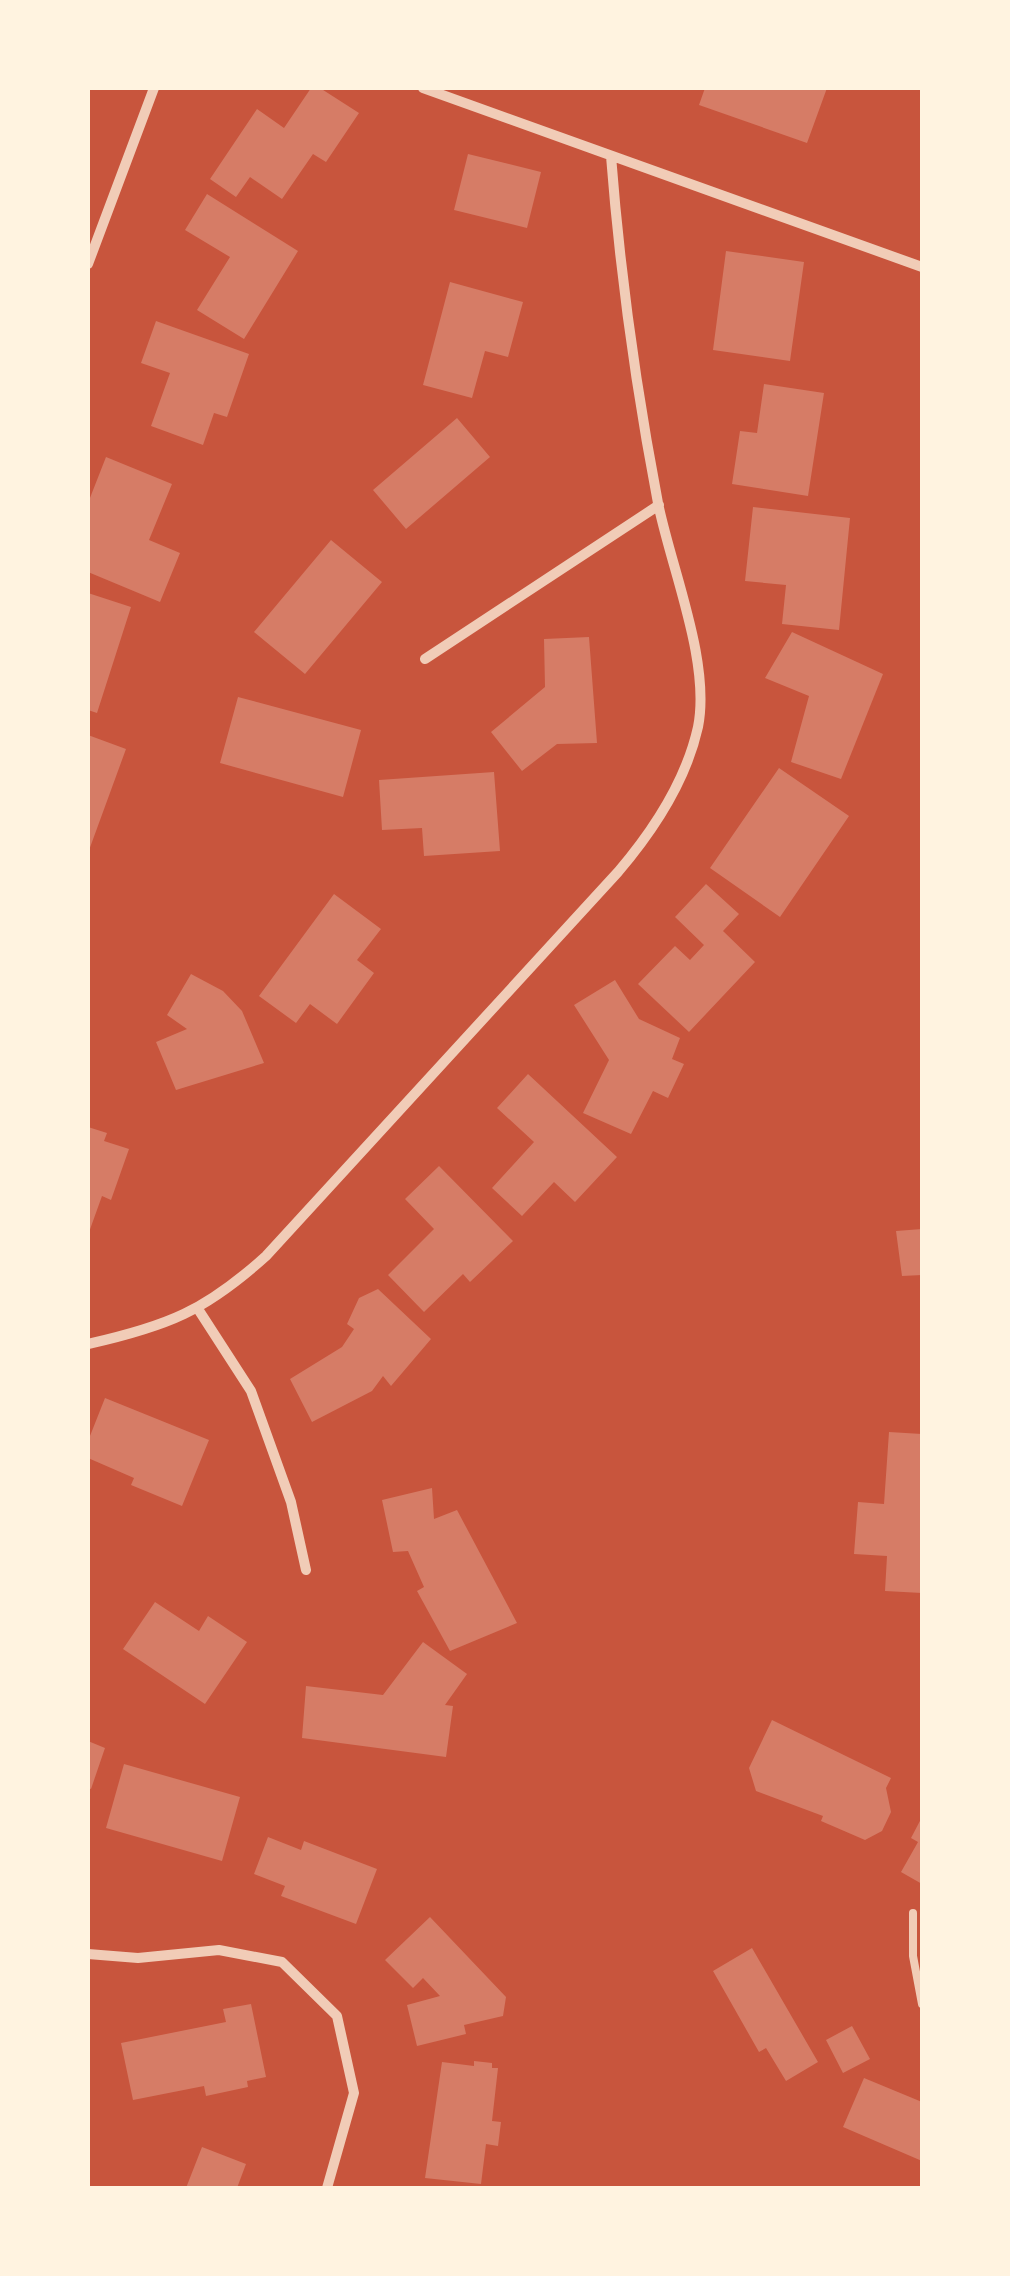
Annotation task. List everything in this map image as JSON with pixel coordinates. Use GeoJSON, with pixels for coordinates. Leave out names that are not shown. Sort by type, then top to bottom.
{"type":"FeatureCollection","features":[{"type":"Feature","properties":{"kind":"street"},"geometry":{"type":"LineString","coordinates":[[88,264],[154,88]]}},
{"type":"Feature","properties":{"kind":"street"},"geometry":{"type":"LineString","coordinates":[[423,88],[922,266]]}},
{"type":"Feature","properties":{"kind":"street"},"geometry":{"type":"LineString","coordinates":[[88,1344],[139,1333],[198,1309],[266,1256],[650,834],[689,753],[698,725],[700,684],[659,506],[620,278],[610,156]]}},
{"type":"Feature","properties":{"kind":"street"},"geometry":{"type":"LineString","coordinates":[[425,660],[659,506]]}},
{"type":"Feature","properties":{"kind":"street"},"geometry":{"type":"LineString","coordinates":[[198,1309],[251,1391],[291,1502],[306,1570]]}},
{"type":"Feature","properties":{"kind":"street"},"geometry":{"type":"LineString","coordinates":[[88,1954],[138,1958],[219,1950],[282,1962],[337,2016],[354,2092],[326,2188]]}},
{"type":"Feature","properties":{"kind":"lane"},"geometry":{"type":"LineString","coordinates":[[914,1913],[913,1956],[922,2004]]}},
{"type":"Feature","properties":{"kind":"building"},"geometry":{"type":"Polygon","coordinates":[[[311,88],[320,88],[359,113],[326,162],[313,154],[282,199],[250,177],[236,197],[210,179],[257,109],[284,128],[311,88]]]}},
{"type":"Feature","properties":{"kind":"building"},"geometry":{"type":"Polygon","coordinates":[[[705,88],[827,88],[807,143],[699,105],[705,88]]]}},
{"type":"Feature","properties":{"kind":"building"},"geometry":{"type":"Polygon","coordinates":[[[468,154],[541,172],[527,228],[454,210],[468,154]]]}},
{"type":"Feature","properties":{"kind":"building"},"geometry":{"type":"Polygon","coordinates":[[[207,194],[298,251],[244,339],[197,310],[230,257],[185,230],[207,194]]]}},
{"type":"Feature","properties":{"kind":"building"},"geometry":{"type":"Polygon","coordinates":[[[726,251],[804,262],[790,361],[713,350],[726,251]]]}},
{"type":"Feature","properties":{"kind":"building"},"geometry":{"type":"Polygon","coordinates":[[[450,282],[523,302],[508,357],[485,351],[472,398],[423,385],[450,282]]]}},
{"type":"Feature","properties":{"kind":"building"},"geometry":{"type":"Polygon","coordinates":[[[156,321],[249,354],[227,417],[214,413],[203,445],[151,426],[170,373],[141,363],[156,321]]]}},
{"type":"Feature","properties":{"kind":"building"},"geometry":{"type":"Polygon","coordinates":[[[764,384],[824,393],[808,496],[732,484],[740,431],[757,433],[764,384]]]}},
{"type":"Feature","properties":{"kind":"building"},"geometry":{"type":"Polygon","coordinates":[[[457,418],[490,457],[406,529],[373,490],[457,418]]]}},
{"type":"Feature","properties":{"kind":"building"},"geometry":{"type":"Polygon","coordinates":[[[106,457],[172,484],[149,540],[180,553],[160,602],[88,572],[88,503],[106,457]]]}},
{"type":"Feature","properties":{"kind":"building"},"geometry":{"type":"Polygon","coordinates":[[[753,507],[850,518],[839,630],[782,624],[786,585],[745,581],[753,507]]]}},
{"type":"Feature","properties":{"kind":"building"},"geometry":{"type":"Polygon","coordinates":[[[331,540],[382,582],[305,674],[254,632],[331,540]]]}},
{"type":"Feature","properties":{"kind":"building"},"geometry":{"type":"Polygon","coordinates":[[[88,593],[131,607],[97,713],[88,710],[88,593]]]}},
{"type":"Feature","properties":{"kind":"building"},"geometry":{"type":"Polygon","coordinates":[[[792,632],[883,674],[841,779],[791,762],[809,696],[765,678],[792,632]]]}},
{"type":"Feature","properties":{"kind":"building"},"geometry":{"type":"Polygon","coordinates":[[[589,637],[597,743],[557,744],[522,771],[491,732],[545,687],[544,639],[589,637]]]}},
{"type":"Feature","properties":{"kind":"building"},"geometry":{"type":"Polygon","coordinates":[[[238,697],[361,730],[343,797],[220,763],[238,697]]]}},
{"type":"Feature","properties":{"kind":"building"},"geometry":{"type":"Polygon","coordinates":[[[88,735],[126,749],[88,853],[88,735]]]}},
{"type":"Feature","properties":{"kind":"building"},"geometry":{"type":"Polygon","coordinates":[[[779,768],[849,816],[780,917],[710,868],[779,768]]]}},
{"type":"Feature","properties":{"kind":"building"},"geometry":{"type":"Polygon","coordinates":[[[494,772],[500,851],[424,856],[422,828],[382,830],[379,780],[494,772]]]}},
{"type":"Feature","properties":{"kind":"building"},"geometry":{"type":"Polygon","coordinates":[[[706,884],[739,914],[723,931],[755,962],[689,1032],[638,984],[675,946],[690,960],[704,945],[675,917],[706,884]]]}},
{"type":"Feature","properties":{"kind":"building"},"geometry":{"type":"Polygon","coordinates":[[[334,894],[381,929],[357,960],[374,973],[337,1024],[310,1004],[296,1023],[259,996],[334,894]]]}},
{"type":"Feature","properties":{"kind":"building"},"geometry":{"type":"Polygon","coordinates":[[[191,974],[223,991],[242,1011],[264,1063],[176,1090],[156,1042],[187,1029],[167,1015],[191,974]]]}},
{"type":"Feature","properties":{"kind":"building"},"geometry":{"type":"Polygon","coordinates":[[[615,980],[639,1019],[680,1038],[672,1059],[684,1064],[668,1098],[653,1091],[631,1134],[583,1113],[609,1060],[574,1005],[615,980]]]}},
{"type":"Feature","properties":{"kind":"building"},"geometry":{"type":"Polygon","coordinates":[[[528,1074],[617,1157],[575,1202],[554,1182],[522,1216],[492,1188],[534,1142],[497,1108],[528,1074]]]}},
{"type":"Feature","properties":{"kind":"building"},"geometry":{"type":"Polygon","coordinates":[[[88,1127],[107,1133],[104,1141],[129,1149],[111,1200],[102,1196],[88,1235],[88,1127]]]}},
{"type":"Feature","properties":{"kind":"building"},"geometry":{"type":"Polygon","coordinates":[[[439,1166],[513,1241],[470,1282],[463,1274],[424,1312],[388,1275],[434,1229],[405,1199],[439,1166]]]}},
{"type":"Feature","properties":{"kind":"building"},"geometry":{"type":"Polygon","coordinates":[[[922,1229],[922,1275],[902,1276],[896,1231],[922,1229]]]}},
{"type":"Feature","properties":{"kind":"building"},"geometry":{"type":"Polygon","coordinates":[[[378,1289],[431,1339],[391,1386],[383,1376],[372,1391],[312,1422],[290,1379],[342,1347],[354,1329],[347,1324],[359,1298],[378,1289]]]}},
{"type":"Feature","properties":{"kind":"building"},"geometry":{"type":"Polygon","coordinates":[[[105,1398],[209,1440],[182,1506],[131,1485],[134,1478],[88,1458],[88,1441],[105,1398]]]}},
{"type":"Feature","properties":{"kind":"building"},"geometry":{"type":"Polygon","coordinates":[[[889,1432],[922,1434],[922,1593],[885,1591],[887,1556],[854,1554],[858,1502],[884,1504],[889,1432]]]}},
{"type":"Feature","properties":{"kind":"building"},"geometry":{"type":"Polygon","coordinates":[[[432,1488],[434,1519],[457,1510],[517,1623],[450,1651],[417,1591],[424,1587],[408,1551],[393,1552],[382,1500],[432,1488]]]}},
{"type":"Feature","properties":{"kind":"building"},"geometry":{"type":"Polygon","coordinates":[[[155,1602],[199,1631],[208,1616],[247,1642],[205,1704],[123,1649],[155,1602]]]}},
{"type":"Feature","properties":{"kind":"building"},"geometry":{"type":"Polygon","coordinates":[[[423,1642],[467,1674],[445,1705],[453,1706],[446,1757],[302,1738],[306,1686],[383,1695],[423,1642]]]}},
{"type":"Feature","properties":{"kind":"building"},"geometry":{"type":"Polygon","coordinates":[[[772,1720],[891,1778],[886,1788],[891,1812],[882,1831],[865,1840],[821,1821],[823,1816],[756,1791],[749,1768],[772,1720]]]}},
{"type":"Feature","properties":{"kind":"building"},"geometry":{"type":"Polygon","coordinates":[[[88,1741],[105,1748],[91,1789],[88,1788],[88,1741]]]}},
{"type":"Feature","properties":{"kind":"building"},"geometry":{"type":"Polygon","coordinates":[[[124,1764],[240,1797],[222,1861],[106,1828],[124,1764]]]}},
{"type":"Feature","properties":{"kind":"building"},"geometry":{"type":"Polygon","coordinates":[[[922,1817],[922,1884],[901,1872],[918,1842],[911,1838],[922,1817]]]}},
{"type":"Feature","properties":{"kind":"building"},"geometry":{"type":"Polygon","coordinates":[[[268,1837],[301,1850],[304,1841],[377,1869],[356,1924],[281,1896],[285,1886],[254,1874],[268,1837]]]}},
{"type":"Feature","properties":{"kind":"building"},"geometry":{"type":"Polygon","coordinates":[[[430,1917],[506,1997],[503,2016],[464,2025],[466,2034],[417,2046],[407,2005],[440,1996],[423,1978],[413,1988],[385,1960],[430,1917]]]}},
{"type":"Feature","properties":{"kind":"building"},"geometry":{"type":"Polygon","coordinates":[[[752,1948],[818,2062],[786,2081],[766,2048],[759,2052],[713,1971],[752,1948]]]}},
{"type":"Feature","properties":{"kind":"building"},"geometry":{"type":"Polygon","coordinates":[[[251,2004],[266,2077],[247,2081],[248,2087],[206,2096],[204,2086],[133,2100],[121,2043],[226,2022],[223,2009],[251,2004]]]}},
{"type":"Feature","properties":{"kind":"building"},"geometry":{"type":"Polygon","coordinates":[[[852,2026],[870,2059],[843,2073],[826,2040],[852,2026]]]}},
{"type":"Feature","properties":{"kind":"building"},"geometry":{"type":"Polygon","coordinates":[[[474,2061],[492,2063],[492,2068],[498,2068],[492,2121],[501,2122],[498,2146],[486,2144],[481,2184],[425,2178],[442,2062],[474,2066],[474,2061]]]}},
{"type":"Feature","properties":{"kind":"building"},"geometry":{"type":"Polygon","coordinates":[[[864,2078],[922,2102],[922,2161],[843,2127],[864,2078]]]}},
{"type":"Feature","properties":{"kind":"building"},"geometry":{"type":"Polygon","coordinates":[[[202,2147],[246,2164],[237,2188],[186,2188],[202,2147]]]}}]}
